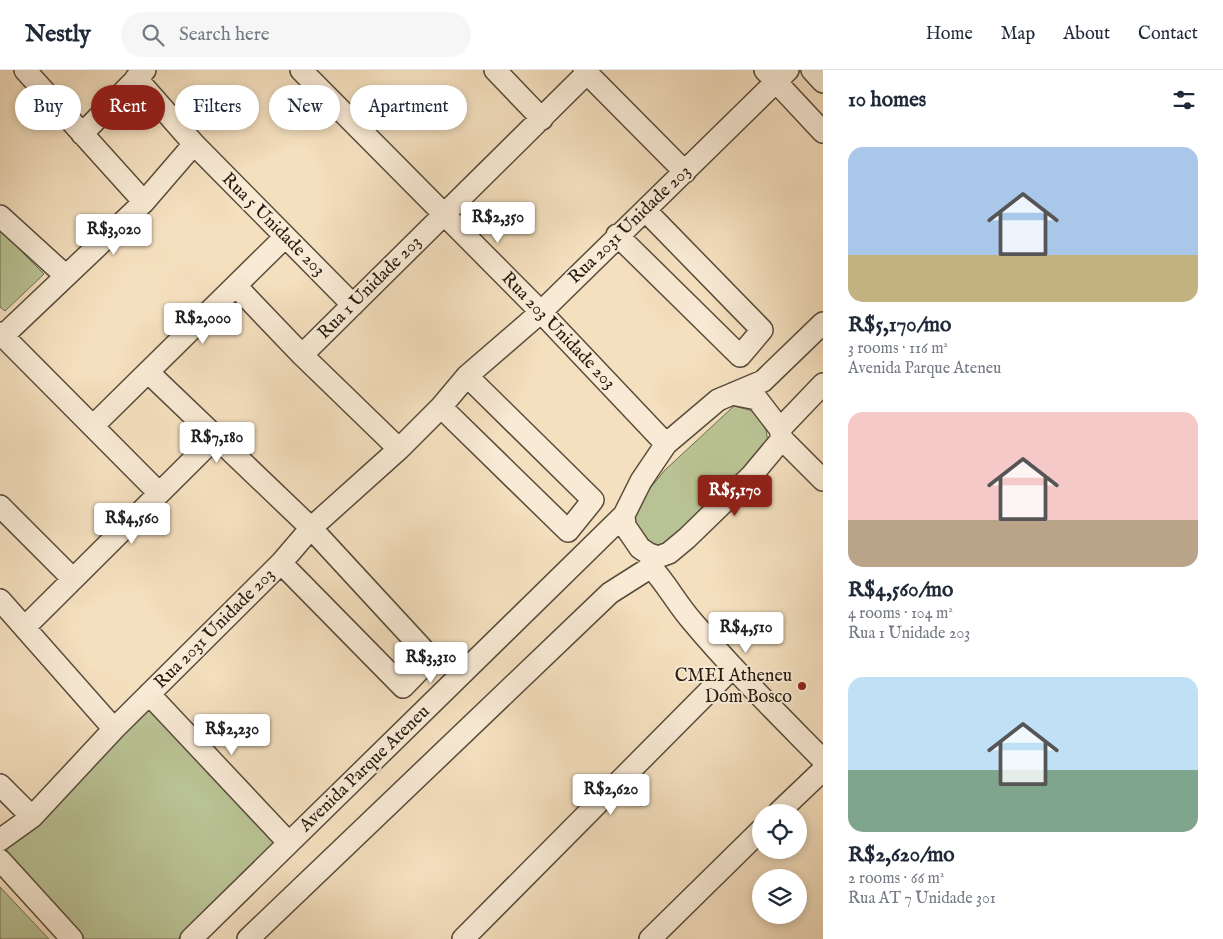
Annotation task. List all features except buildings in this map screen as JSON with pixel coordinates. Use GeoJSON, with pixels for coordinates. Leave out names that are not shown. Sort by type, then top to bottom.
{"type":"FeatureCollection","features":[{"type":"Feature","properties":{"kind":"street"},"geometry":{"type":"LineString","coordinates":[[25,70],[144,202]]}},
{"type":"Feature","properties":{"kind":"street","name":"Rua 203 Unidade 203"},"geometry":{"type":"LineString","coordinates":[[301,70],[541,312],[666,444]]}},
{"type":"Feature","properties":{"kind":"street"},"geometry":{"type":"LineString","coordinates":[[495,70],[542,119]]}},
{"type":"Feature","properties":{"kind":"street"},"geometry":{"type":"LineString","coordinates":[[812,70],[823,82]]}},
{"type":"Feature","properties":{"kind":"street","name":"Rua 1 Unidade 203"},"geometry":{"type":"LineString","coordinates":[[302,355],[542,119],[586,72],[685,172]]}},
{"type":"Feature","properties":{"kind":"street","name":"Rua 5 Unidade 203"},"geometry":{"type":"LineString","coordinates":[[82,134],[140,74],[194,144],[353,305]]}},
{"type":"Feature","properties":{"kind":"street"},"geometry":{"type":"LineString","coordinates":[[777,74],[823,132]]}},
{"type":"Feature","properties":{"kind":"street","name":"Rua 2031 Unidade 203"},"geometry":{"type":"LineString","coordinates":[[0,840],[32,818],[114,729],[281,563],[311,528],[399,448],[441,406],[467,376],[541,312],[617,235],[685,172],[777,74]]}},
{"type":"Feature","properties":{"kind":"street"},"geometry":{"type":"LineString","coordinates":[[158,492],[1,335],[144,202],[194,144]]}},
{"type":"Feature","properties":{"kind":"street"},"geometry":{"type":"LineString","coordinates":[[617,235],[740,356],[762,330],[645,210]]}},
{"type":"Feature","properties":{"kind":"street"},"geometry":{"type":"LineString","coordinates":[[0,216],[66,276]]}},
{"type":"Feature","properties":{"kind":"street"},"geometry":{"type":"LineString","coordinates":[[93,426],[149,373],[285,237]]}},
{"type":"Feature","properties":{"kind":"street"},"geometry":{"type":"LineString","coordinates":[[236,286],[302,355],[399,448]]}},
{"type":"Feature","properties":{"kind":"street"},"geometry":{"type":"LineString","coordinates":[[732,394],[763,381],[823,323]]}},
{"type":"Feature","properties":{"kind":"street"},"geometry":{"type":"LineString","coordinates":[[149,373],[311,528]]}},
{"type":"Feature","properties":{"kind":"street"},"geometry":{"type":"LineString","coordinates":[[441,406],[568,531],[593,500],[467,376]]}},
{"type":"Feature","properties":{"kind":"street"},"geometry":{"type":"LineString","coordinates":[[248,939],[610,593],[669,553],[687,538],[752,475],[781,434],[823,384]]}},
{"type":"Feature","properties":{"kind":"street"},"geometry":{"type":"LineString","coordinates":[[732,394],[757,399],[781,434],[823,480]]}},
{"type":"Feature","properties":{"kind":"street","name":"Avenida Parque Ateneu"},"geometry":{"type":"LineString","coordinates":[[191,939],[624,514],[641,481],[666,444],[718,400],[732,394]]}},
{"type":"Feature","properties":{"kind":"street"},"geometry":{"type":"LineString","coordinates":[[25,627],[158,492],[215,438]]}},
{"type":"Feature","properties":{"kind":"street"},"geometry":{"type":"LineString","coordinates":[[0,506],[73,578]]}},
{"type":"Feature","properties":{"kind":"street"},"geometry":{"type":"LineString","coordinates":[[624,514],[625,526],[640,548],[654,562],[671,595],[691,621],[732,667],[823,760]]}},
{"type":"Feature","properties":{"kind":"street","name":"Rua 2031 Unidade 203"},"geometry":{"type":"LineString","coordinates":[[281,563],[403,687],[431,658],[311,528]]}},
{"type":"Feature","properties":{"kind":"street"},"geometry":{"type":"LineString","coordinates":[[0,600],[114,729]]}},
{"type":"Feature","properties":{"kind":"street"},"geometry":{"type":"LineString","coordinates":[[463,939],[732,667]]}},
{"type":"Feature","properties":{"kind":"street","name":"Rua 2031 Unidade 203"},"geometry":{"type":"LineString","coordinates":[[149,694],[289,843]]}},
{"type":"Feature","properties":{"kind":"street"},"geometry":{"type":"LineString","coordinates":[[787,804],[823,770]]}},
{"type":"Feature","properties":{"kind":"street"},"geometry":{"type":"LineString","coordinates":[[0,785],[32,818]]}},
{"type":"Feature","properties":{"kind":"street"},"geometry":{"type":"LineString","coordinates":[[650,939],[752,839]]}},
{"type":"Feature","properties":{"kind":"street"},"geometry":{"type":"LineString","coordinates":[[0,860],[72,939]]}},
{"type":"Feature","properties":{"kind":"green space"},"geometry":{"type":"Polygon","coordinates":[[[0,230],[44,274],[5,311],[0,307],[0,230]]]}},
{"type":"Feature","properties":{"kind":"green space"},"geometry":{"type":"Polygon","coordinates":[[[734,406],[753,411],[765,422],[768,443],[674,544],[660,546],[643,541],[635,529],[633,509],[665,470],[734,406]]]}},
{"type":"Feature","properties":{"kind":"green space"},"geometry":{"type":"Polygon","coordinates":[[[148,705],[278,844],[178,939],[81,939],[0,850],[148,705]]]}},
{"type":"Feature","properties":{"kind":"green space"},"geometry":{"type":"Polygon","coordinates":[[[0,887],[49,939],[0,939],[0,887]]]}},
{"type":"Feature","properties":{"kind":"place","name":"CMEI Atheneu Dom Bosco"},"geometry":{"type":"Point","coordinates":[802,686]}}]}
